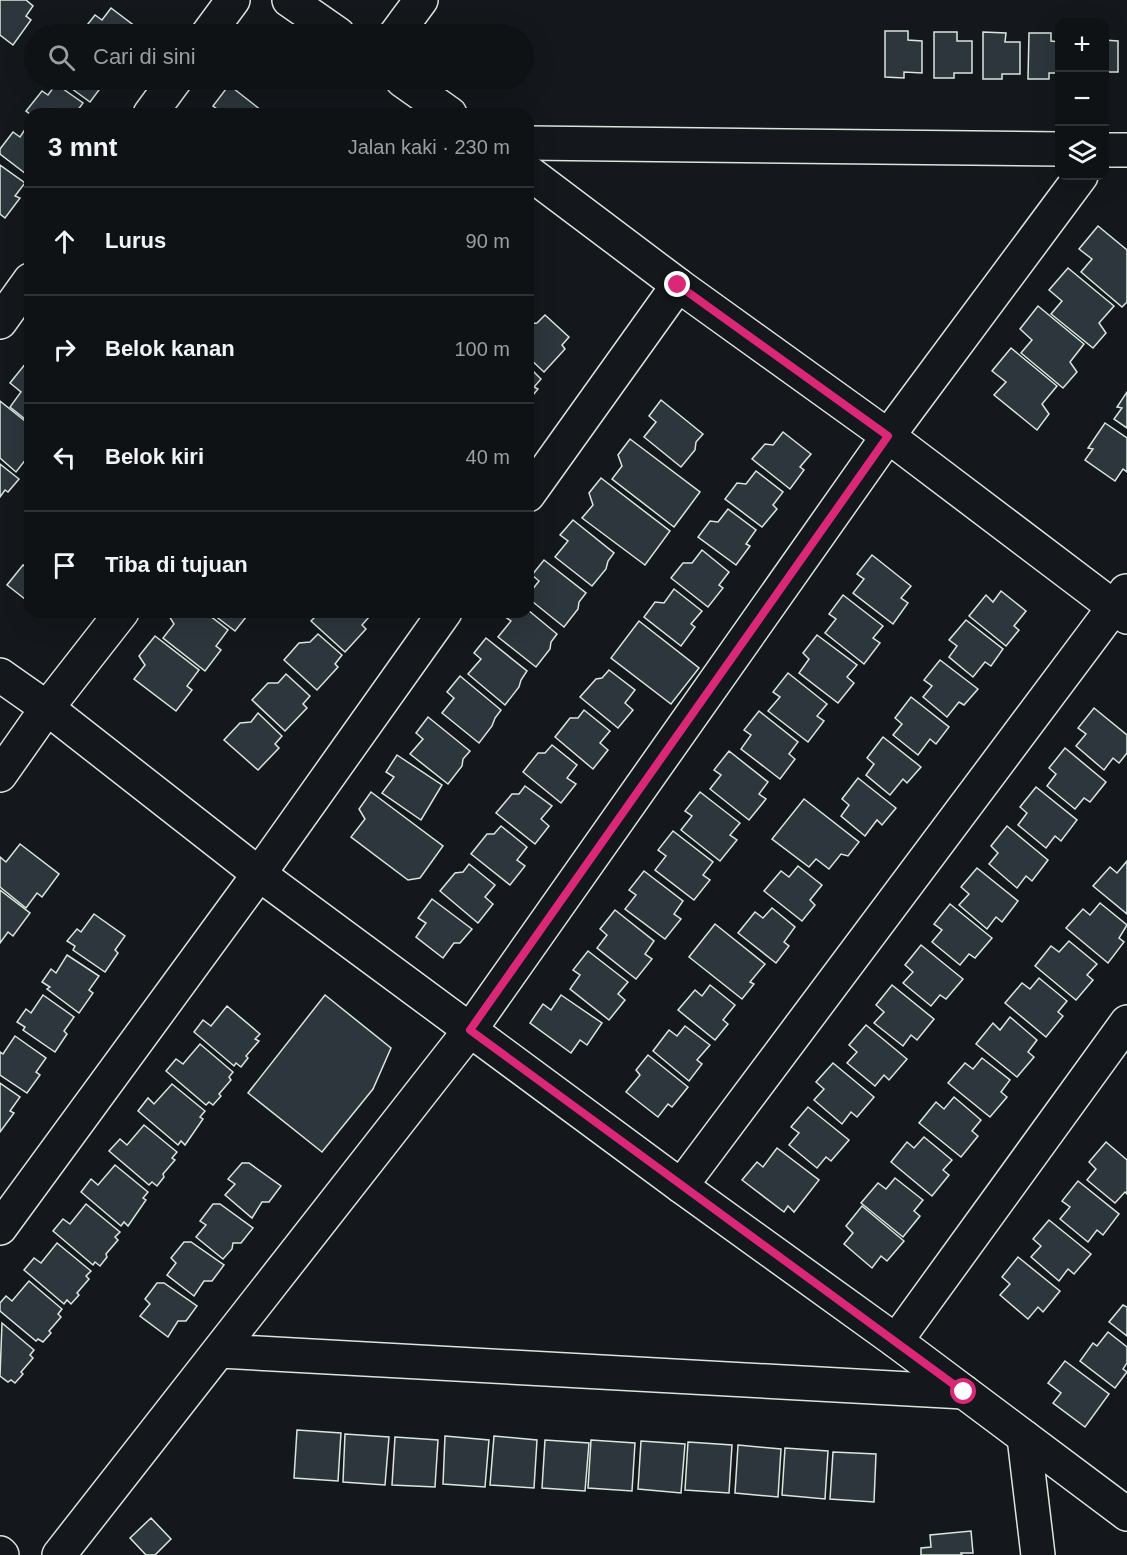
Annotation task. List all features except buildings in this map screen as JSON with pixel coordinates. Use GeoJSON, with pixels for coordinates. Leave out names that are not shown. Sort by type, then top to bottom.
{"type":"FeatureCollection","features":[{"type":"Feature","properties":{"kind":"street"},"geometry":{"type":"LineString","coordinates":[[215,24],[233,0]]}},
{"type":"Feature","properties":{"kind":"street"},"geometry":{"type":"LineString","coordinates":[[289,0],[324,24]]}},
{"type":"Feature","properties":{"kind":"street"},"geometry":{"type":"LineString","coordinates":[[403,24],[421,0]]}},
{"type":"Feature","properties":{"kind":"street"},"geometry":{"type":"LineString","coordinates":[[154,108],[168,90]]}},
{"type":"Feature","properties":{"kind":"street"},"geometry":{"type":"LineString","coordinates":[[416,90],[442,108]]}},
{"type":"Feature","properties":{"kind":"street"},"geometry":{"type":"LineString","coordinates":[[534,143],[1055,149]]}},
{"type":"Feature","properties":{"kind":"street"},"geometry":{"type":"LineString","coordinates":[[1109,150],[1127,150]]}},
{"type":"Feature","properties":{"kind":"street"},"geometry":{"type":"LineString","coordinates":[[534,177],[678,285],[1123,605],[681,1186]]}},
{"type":"Feature","properties":{"kind":"street"},"geometry":{"type":"LineString","coordinates":[[59,1555],[470,1030],[888,436],[1078,180]]}},
{"type":"Feature","properties":{"kind":"street"},"geometry":{"type":"LineString","coordinates":[[534,487],[678,285]]}},
{"type":"Feature","properties":{"kind":"street"},"geometry":{"type":"LineString","coordinates":[[0,322],[24,288]]}},
{"type":"Feature","properties":{"kind":"street"},"geometry":{"type":"LineString","coordinates":[[0,775],[47,708],[117,618]]}},
{"type":"Feature","properties":{"kind":"street"},"geometry":{"type":"LineString","coordinates":[[0,1228],[259,874],[441,618]]}},
{"type":"Feature","properties":{"kind":"street"},"geometry":{"type":"LineString","coordinates":[[0,675],[47,708],[259,874],[681,1186],[896,1341],[1127,1514]]}},
{"type":"Feature","properties":{"kind":"street"},"geometry":{"type":"LineString","coordinates":[[896,1341],[1127,1022]]}},
{"type":"Feature","properties":{"kind":"street"},"geometry":{"type":"LineString","coordinates":[[220,1351],[964,1392]]}},
{"type":"Feature","properties":{"kind":"street"},"geometry":{"type":"LineString","coordinates":[[1024,1437],[1038,1555]]}},
{"type":"Feature","properties":{"kind":"route"},"geometry":{"type":"LineString","coordinates":[[678,285],[888,436],[470,1030],[964,1392]]}}]}
